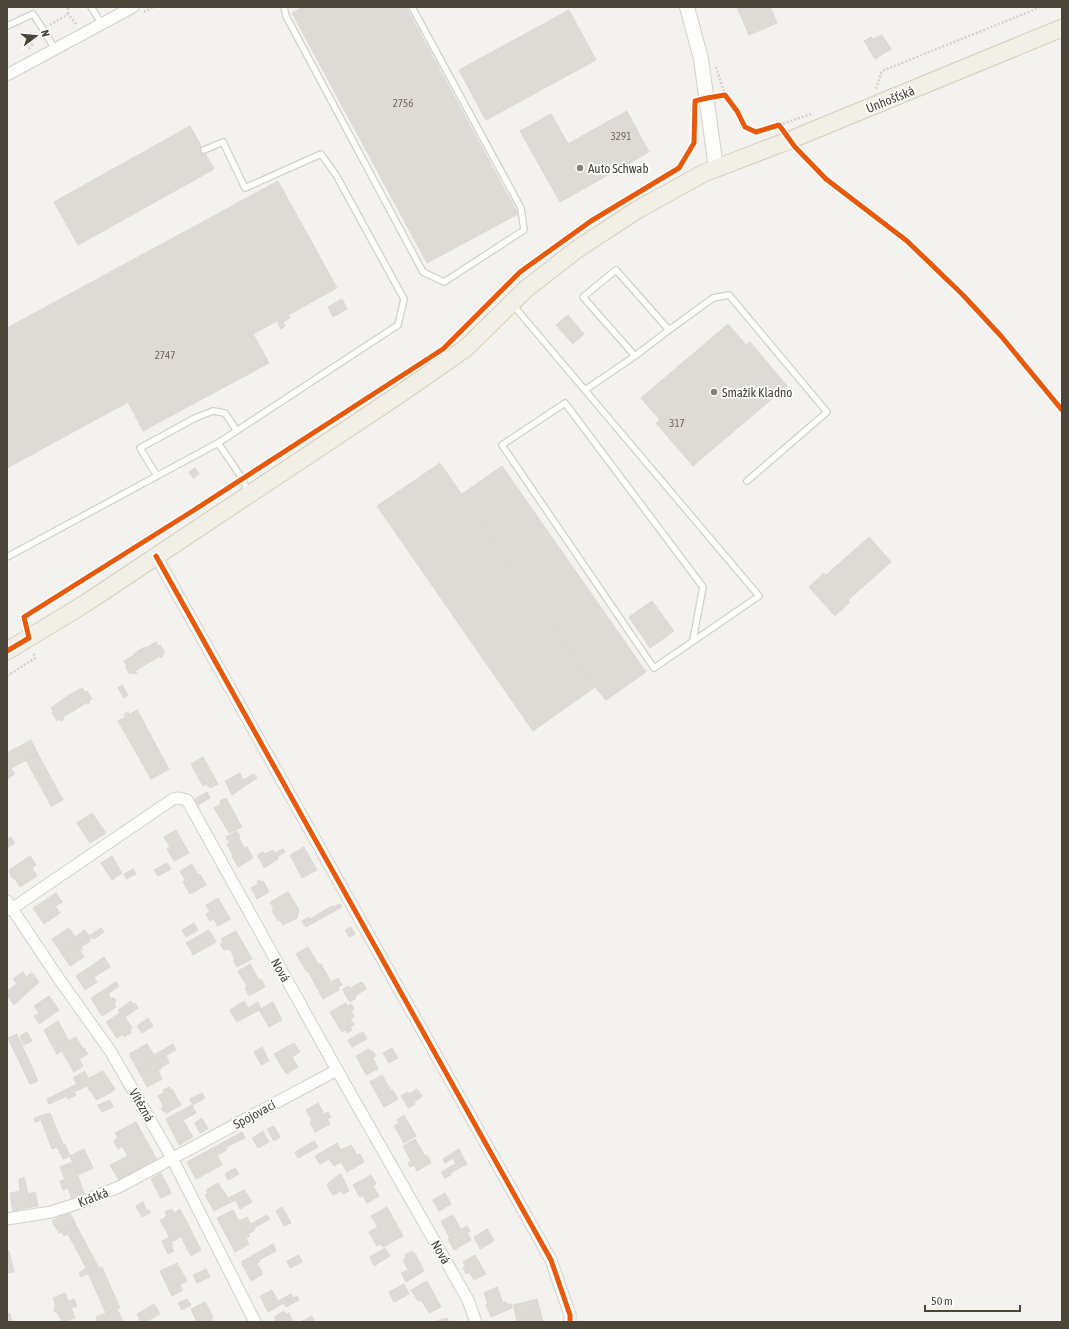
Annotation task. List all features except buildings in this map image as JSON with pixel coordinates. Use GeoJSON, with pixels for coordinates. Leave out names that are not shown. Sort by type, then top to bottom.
{"type":"FeatureCollection","features":[{"type":"Feature","properties":{"kind":"main road","name":"Unhošťská"},"geometry":{"type":"LineString","coordinates":[[7,651],[156,556],[400,394],[466,348],[526,289],[576,250],[637,210],[704,173],[790,140],[1062,28]]}},
{"type":"Feature","properties":{"kind":"street"},"geometry":{"type":"LineString","coordinates":[[7,75],[133,7]]}},
{"type":"Feature","properties":{"kind":"street"},"geometry":{"type":"LineString","coordinates":[[687,7],[701,59],[716,168]]}},
{"type":"Feature","properties":{"kind":"street"},"geometry":{"type":"LineString","coordinates":[[156,556],[551,1260],[570,1316],[570,1322]]}},
{"type":"Feature","properties":{"kind":"street","name":"Nová"},"geometry":{"type":"LineString","coordinates":[[9,906],[173,799],[178,798],[187,800],[337,1070],[468,1300],[476,1322]]}},
{"type":"Feature","properties":{"kind":"street","name":"Vítězná"},"geometry":{"type":"LineString","coordinates":[[9,906],[111,1052],[172,1158],[255,1322]]}},
{"type":"Feature","properties":{"kind":"street","name":"Spojovací"},"geometry":{"type":"LineString","coordinates":[[172,1158],[337,1070]]}},
{"type":"Feature","properties":{"kind":"street","name":"Krátká"},"geometry":{"type":"LineString","coordinates":[[7,1219],[51,1212],[76,1204],[119,1187],[172,1158]]}},
{"type":"Feature","properties":{"kind":"lane"},"geometry":{"type":"LineString","coordinates":[[92,7],[102,24]]}},
{"type":"Feature","properties":{"kind":"lane"},"geometry":{"type":"LineString","coordinates":[[284,7],[286,16],[423,272],[444,282],[524,230],[521,208],[412,7]]}},
{"type":"Feature","properties":{"kind":"lane"},"geometry":{"type":"LineString","coordinates":[[7,26],[33,14],[55,49]]}},
{"type":"Feature","properties":{"kind":"lane"},"geometry":{"type":"LineString","coordinates":[[7,557],[218,443],[398,325],[404,299],[336,175],[321,154],[245,188],[223,142],[204,150]]}},
{"type":"Feature","properties":{"kind":"lane"},"geometry":{"type":"LineString","coordinates":[[634,356],[583,297],[616,270],[669,330]]}},
{"type":"Feature","properties":{"kind":"lane"},"geometry":{"type":"LineString","coordinates":[[585,390],[713,298],[729,295],[828,412],[747,481]]}},
{"type":"Feature","properties":{"kind":"lane"},"geometry":{"type":"LineString","coordinates":[[512,303],[759,596],[654,668],[502,445],[565,403],[703,587],[693,640]]}},
{"type":"Feature","properties":{"kind":"lane"},"geometry":{"type":"LineString","coordinates":[[157,476],[140,448],[195,418],[213,411],[225,413],[237,431]]}},
{"type":"Feature","properties":{"kind":"lane"},"geometry":{"type":"LineString","coordinates":[[218,443],[242,478],[249,494]]}},
{"type":"Feature","properties":{"kind":"path"},"geometry":{"type":"LineString","coordinates":[[68,7],[68,14]]}},
{"type":"Feature","properties":{"kind":"path"},"geometry":{"type":"LineString","coordinates":[[875,92],[882,71],[1041,7]]}},
{"type":"Feature","properties":{"kind":"path"},"geometry":{"type":"LineString","coordinates":[[707,98],[725,95],[729,101]]}},
{"type":"Feature","properties":{"kind":"path"},"geometry":{"type":"LineString","coordinates":[[771,128],[816,112]]}},
{"type":"Feature","properties":{"kind":"path"},"geometry":{"type":"LineString","coordinates":[[779,125],[790,140]]}},
{"type":"Feature","properties":{"kind":"path"},"geometry":{"type":"LineString","coordinates":[[7,676],[35,658],[32,649]]}},
{"type":"Feature","properties":{"kind":"cycle path"},"geometry":{"type":"LineString","coordinates":[[7,651],[29,638],[24,617],[191,512],[443,349],[520,272],[591,221],[679,168],[694,143],[695,101],[707,98],[725,95],[737,111],[745,127],[756,132],[779,125],[795,147],[826,179],[907,241],[963,295],[1001,336],[1062,410]]}},
{"type":"Feature","properties":{"kind":"cycle path"},"geometry":{"type":"LineString","coordinates":[[156,556],[551,1260],[570,1315],[570,1322]]}},
{"type":"Feature","properties":{"kind":"place","name":"Auto Schwab"},"geometry":{"type":"Point","coordinates":[580,168]}},
{"type":"Feature","properties":{"kind":"place","name":"Smažík Kladno"},"geometry":{"type":"Point","coordinates":[714,392]}}]}
